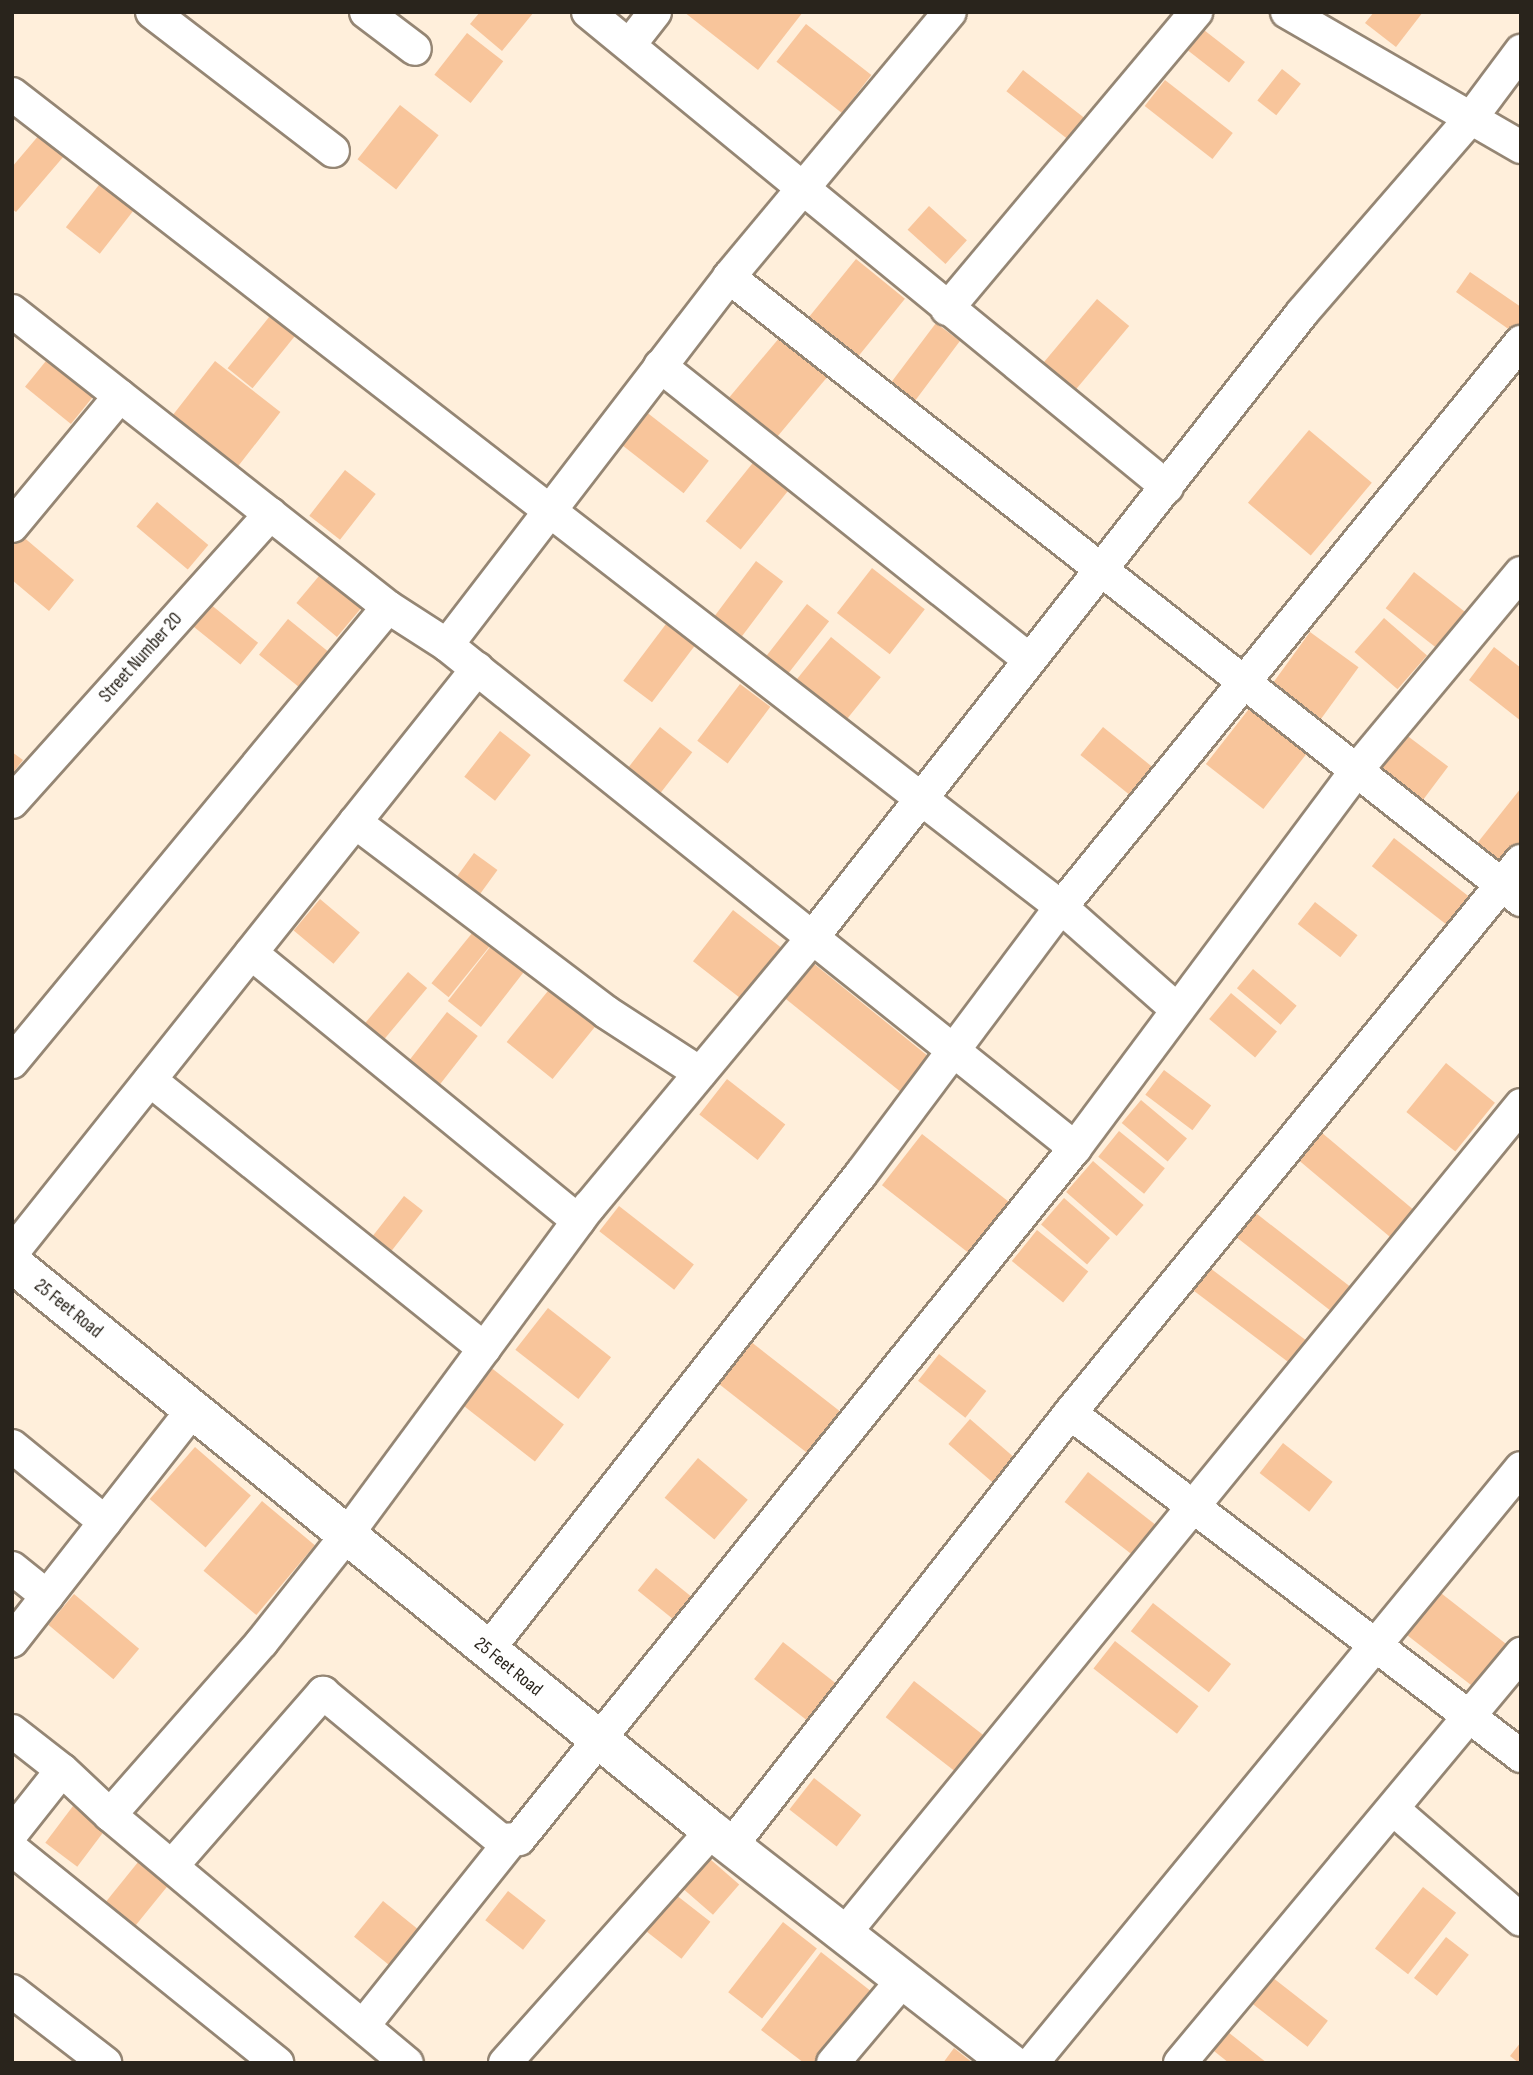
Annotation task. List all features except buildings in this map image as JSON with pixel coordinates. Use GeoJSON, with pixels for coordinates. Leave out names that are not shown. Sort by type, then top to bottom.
{"type":"FeatureCollection","features":[{"type":"Feature","properties":{"kind":"street"},"geometry":{"type":"LineString","coordinates":[[152,12],[333,151]]}},
{"type":"Feature","properties":{"kind":"street"},"geometry":{"type":"LineString","coordinates":[[366,12],[415,49]]}},
{"type":"Feature","properties":{"kind":"street"},"geometry":{"type":"LineString","coordinates":[[589,12],[631,43],[947,309],[1167,486]]}},
{"type":"Feature","properties":{"kind":"street"},"geometry":{"type":"LineString","coordinates":[[631,43],[655,12]]}},
{"type":"Feature","properties":{"kind":"street"},"geometry":{"type":"LineString","coordinates":[[447,645],[729,277],[950,12]]}},
{"type":"Feature","properties":{"kind":"street"},"geometry":{"type":"LineString","coordinates":[[947,309],[1196,12]]}},
{"type":"Feature","properties":{"kind":"street"},"geometry":{"type":"LineString","coordinates":[[1287,12],[1326,21],[1471,118],[1521,147]]}},
{"type":"Feature","properties":{"kind":"street"},"geometry":{"type":"LineString","coordinates":[[110,1815],[262,1642],[346,1536],[578,1221],[812,938],[1028,659],[1302,313],[1471,118],[1521,51]]}},
{"type":"Feature","properties":{"kind":"street"},"geometry":{"type":"LineString","coordinates":[[12,94],[547,513],[1061,906],[1175,1009]]}},
{"type":"Feature","properties":{"kind":"street"},"geometry":{"type":"LineString","coordinates":[[729,277],[1098,572],[1248,683],[1355,772],[1511,893]]}},
{"type":"Feature","properties":{"kind":"street"},"geometry":{"type":"LineString","coordinates":[[12,311],[388,607],[447,645],[812,938],[955,1048],[1075,1148]]}},
{"type":"Feature","properties":{"kind":"street"},"geometry":{"type":"LineString","coordinates":[[487,1651],[955,1048],[1061,906],[1248,683],[1521,342]]}},
{"type":"Feature","properties":{"kind":"street"},"geometry":{"type":"LineString","coordinates":[[660,366],[1028,659]]}},
{"type":"Feature","properties":{"kind":"street"},"geometry":{"type":"LineString","coordinates":[[12,526],[120,396]]}},
{"type":"Feature","properties":{"kind":"street","name":"Street Number 20"},"geometry":{"type":"LineString","coordinates":[[12,802],[270,514]]}},
{"type":"Feature","properties":{"kind":"street"},"geometry":{"type":"LineString","coordinates":[[363,2026],[509,1843],[519,1839],[600,1741],[1075,1148],[1175,1009],[1355,772],[1521,573]]}},
{"type":"Feature","properties":{"kind":"street"},"geometry":{"type":"LineString","coordinates":[[12,1062],[388,607]]}},
{"type":"Feature","properties":{"kind":"street"},"geometry":{"type":"LineString","coordinates":[[12,1253],[477,669]]}},
{"type":"Feature","properties":{"kind":"street"},"geometry":{"type":"LineString","coordinates":[[355,822],[606,1012],[700,1073]]}},
{"type":"Feature","properties":{"kind":"street"},"geometry":{"type":"LineString","coordinates":[[505,2063],[722,1839],[1070,1413],[1511,893],[1521,861]]}},
{"type":"Feature","properties":{"kind":"street"},"geometry":{"type":"LineString","coordinates":[[251,953],[578,1221]]}},
{"type":"Feature","properties":{"kind":"street"},"geometry":{"type":"LineString","coordinates":[[150,1080],[484,1349]]}},
{"type":"Feature","properties":{"kind":"street"},"geometry":{"type":"LineString","coordinates":[[844,1934],[1194,1510],[1521,1105]]}},
{"type":"Feature","properties":{"kind":"street","name":"25 Feet Road"},"geometry":{"type":"LineString","coordinates":[[12,1263],[487,1651],[722,1839],[1010,2063]]}},
{"type":"Feature","properties":{"kind":"street"},"geometry":{"type":"LineString","coordinates":[[12,1641],[192,1411]]}},
{"type":"Feature","properties":{"kind":"street"},"geometry":{"type":"LineString","coordinates":[[1070,1413],[1194,1510],[1472,1715],[1521,1756]]}},
{"type":"Feature","properties":{"kind":"street"},"geometry":{"type":"LineString","coordinates":[[12,1446],[105,1522]]}},
{"type":"Feature","properties":{"kind":"street"},"geometry":{"type":"LineString","coordinates":[[1032,2063],[1521,1468]]}},
{"type":"Feature","properties":{"kind":"street"},"geometry":{"type":"LineString","coordinates":[[12,1568],[47,1596]]}},
{"type":"Feature","properties":{"kind":"street"},"geometry":{"type":"LineString","coordinates":[[1180,2063],[1521,1654]]}},
{"type":"Feature","properties":{"kind":"street"},"geometry":{"type":"LineString","coordinates":[[172,1866],[323,1693],[509,1843]]}},
{"type":"Feature","properties":{"kind":"street"},"geometry":{"type":"LineString","coordinates":[[12,1731],[62,1770],[110,1815],[406,2062]]}},
{"type":"Feature","properties":{"kind":"street"},"geometry":{"type":"LineString","coordinates":[[12,1833],[62,1770]]}},
{"type":"Feature","properties":{"kind":"street"},"geometry":{"type":"LineString","coordinates":[[1393,1810],[1521,1920]]}},
{"type":"Feature","properties":{"kind":"street"},"geometry":{"type":"LineString","coordinates":[[12,1849],[277,2063]]}},
{"type":"Feature","properties":{"kind":"street"},"geometry":{"type":"LineString","coordinates":[[833,2063],[903,1980]]}},
{"type":"Feature","properties":{"kind":"street"},"geometry":{"type":"LineString","coordinates":[[12,1991],[105,2063]]}}]}
